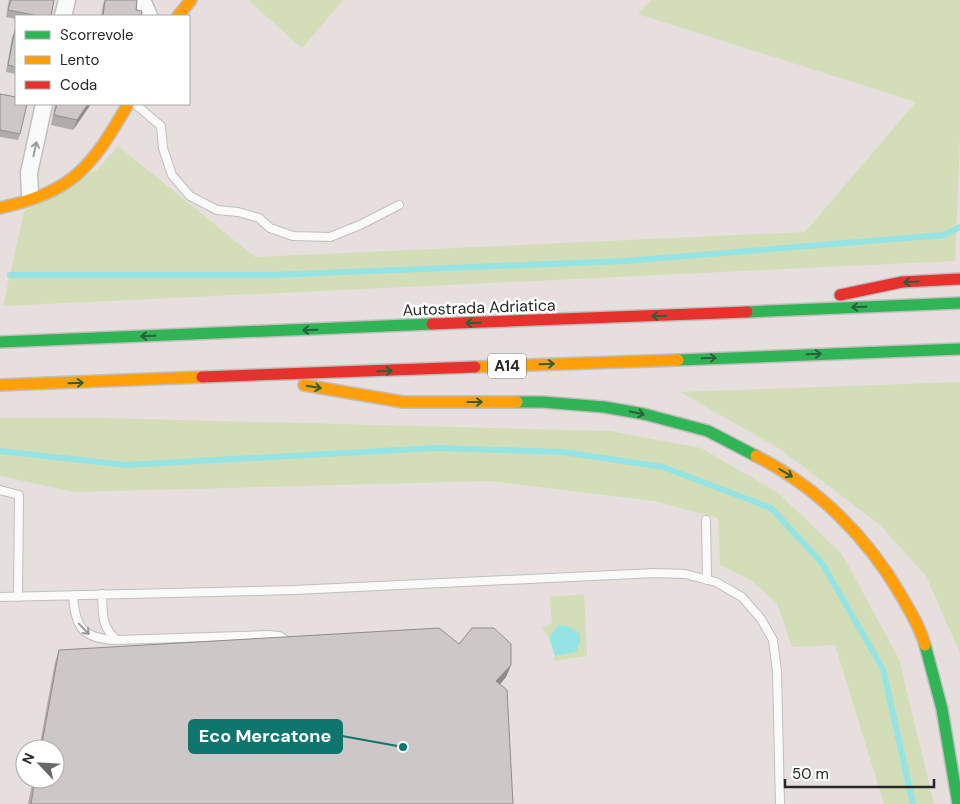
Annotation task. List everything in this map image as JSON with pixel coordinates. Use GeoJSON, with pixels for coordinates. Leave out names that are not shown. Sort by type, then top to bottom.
{"type":"FeatureCollection","features":[{"type":"Feature","properties":{"kind":"main road"},"geometry":{"type":"LineString","coordinates":[[179,15],[191,0]]}},
{"type":"Feature","properties":{"kind":"main road"},"geometry":{"type":"LineString","coordinates":[[0,208],[33,200],[62,187],[80,173],[93,160],[113,131],[127,105]]}},
{"type":"Feature","properties":{"kind":"main road"},"geometry":{"type":"LineString","coordinates":[[0,201],[30,194],[50,186],[68,174],[113,131]]}},
{"type":"Feature","properties":{"kind":"main road"},"geometry":{"type":"LineString","coordinates":[[760,312],[902,282],[960,280]]}},
{"type":"Feature","properties":{"kind":"main road","name":"Autostrada Adriatica"},"geometry":{"type":"LineString","coordinates":[[0,342],[960,303]]}},
{"type":"Feature","properties":{"kind":"main road","name":"A14"},"geometry":{"type":"LineString","coordinates":[[0,386],[960,349]]}},
{"type":"Feature","properties":{"kind":"main road"},"geometry":{"type":"LineString","coordinates":[[248,376],[403,402],[542,402],[604,407],[644,414],[708,431],[772,464],[800,482],[833,510],[862,540],[887,571],[920,628],[942,709],[958,804]]}},
{"type":"Feature","properties":{"kind":"street"},"geometry":{"type":"LineString","coordinates":[[63,15],[67,0]]}},
{"type":"Feature","properties":{"kind":"street"},"geometry":{"type":"LineString","coordinates":[[142,0],[149,15]]}},
{"type":"Feature","properties":{"kind":"street"},"geometry":{"type":"LineString","coordinates":[[30,194],[29,173],[44,105]]}},
{"type":"Feature","properties":{"kind":"lane"},"geometry":{"type":"LineString","coordinates":[[136,105],[160,126],[163,148],[172,176],[190,196],[217,210],[238,212],[260,218],[270,228],[293,236],[330,237],[360,225],[398,205]]}},
{"type":"Feature","properties":{"kind":"lane"},"geometry":{"type":"LineString","coordinates":[[0,490],[19,495],[18,597]]}},
{"type":"Feature","properties":{"kind":"lane"},"geometry":{"type":"LineString","coordinates":[[706,520],[707,580]]}},
{"type":"Feature","properties":{"kind":"lane"},"geometry":{"type":"LineString","coordinates":[[0,597],[294,590],[655,573],[685,574],[716,582],[742,597],[761,619],[773,640],[777,671],[780,804]]}},
{"type":"Feature","properties":{"kind":"lane"},"geometry":{"type":"LineString","coordinates":[[102,594],[104,624],[108,633],[117,640]]}},
{"type":"Feature","properties":{"kind":"lane"},"geometry":{"type":"LineString","coordinates":[[73,595],[74,614],[81,629],[96,638],[117,640],[268,635],[280,636],[288,640],[292,648]]}},
{"type":"Feature","properties":{"kind":"green space"},"geometry":{"type":"Polygon","coordinates":[[[248,0],[343,0],[302,48],[248,0]]]}},
{"type":"Feature","properties":{"kind":"green space"},"geometry":{"type":"Polygon","coordinates":[[[651,0],[960,0],[960,140],[955,261],[3,306],[24,211],[98,169],[118,146],[255,257],[805,232],[916,102],[638,14],[651,0]]]}},
{"type":"Feature","properties":{"kind":"green space"},"geometry":{"type":"Polygon","coordinates":[[[960,382],[960,653],[926,576],[879,524],[780,449],[680,392],[960,382]]]}},
{"type":"Feature","properties":{"kind":"green space"},"geometry":{"type":"Polygon","coordinates":[[[0,418],[103,418],[610,431],[701,448],[777,492],[842,554],[899,659],[934,804],[884,804],[835,645],[792,647],[777,603],[752,581],[720,565],[718,518],[654,501],[489,481],[74,492],[0,476],[0,418]]]}},
{"type":"Feature","properties":{"kind":"green space"},"geometry":{"type":"Polygon","coordinates":[[[584,594],[587,656],[554,661],[555,656],[576,652],[558,625],[549,638],[542,628],[552,623],[550,597],[584,594]]]}},
{"type":"Feature","properties":{"kind":"water"},"geometry":{"type":"Polygon","coordinates":[[[558,625],[568,626],[580,634],[580,642],[576,652],[555,656],[549,638],[558,625]]]}},
{"type":"Feature","properties":{"kind":"building"},"geometry":{"type":"Polygon","coordinates":[[[11,0],[54,0],[51,15],[34,15],[8,10],[11,0]]]}},
{"type":"Feature","properties":{"kind":"building"},"geometry":{"type":"Polygon","coordinates":[[[105,0],[137,0],[136,10],[142,11],[141,15],[103,15],[105,0]]]}},
{"type":"Feature","properties":{"kind":"building"},"geometry":{"type":"Polygon","coordinates":[[[15,30],[15,67],[8,65],[15,30]]]}},
{"type":"Feature","properties":{"kind":"building"},"geometry":{"type":"Polygon","coordinates":[[[0,94],[15,97],[15,105],[27,105],[20,134],[0,130],[0,94]]]}},
{"type":"Feature","properties":{"kind":"building"},"geometry":{"type":"Polygon","coordinates":[[[57,105],[87,105],[77,120],[54,115],[57,105]]]}},
{"type":"Feature","properties":{"kind":"building"},"geometry":{"type":"Polygon","coordinates":[[[439,628],[459,644],[472,628],[494,628],[511,644],[511,665],[496,681],[507,690],[513,804],[31,804],[33,789],[65,789],[65,739],[43,739],[59,650],[439,628]]]}},
{"type":"Feature","properties":{"kind":"waterway"},"geometry":{"type":"LineString","coordinates":[[10,275],[271,275],[625,261],[944,235],[960,227]]}},
{"type":"Feature","properties":{"kind":"waterway"},"geometry":{"type":"LineString","coordinates":[[0,451],[126,465],[435,448],[563,452],[663,467],[771,508],[822,563],[883,669],[913,804]]}},
{"type":"Feature","properties":{"kind":"traffic: fast"},"geometry":{"type":"LineString","coordinates":[[747,312],[960,303]]}},
{"type":"Feature","properties":{"kind":"traffic: fast"},"geometry":{"type":"LineString","coordinates":[[0,342],[432,324]]}},
{"type":"Feature","properties":{"kind":"traffic: fast"},"geometry":{"type":"LineString","coordinates":[[678,360],[960,349]]}},
{"type":"Feature","properties":{"kind":"traffic: fast"},"geometry":{"type":"LineString","coordinates":[[517,402],[604,407],[644,414],[708,431],[756,456]]}},
{"type":"Feature","properties":{"kind":"traffic: fast"},"geometry":{"type":"LineString","coordinates":[[925,645],[942,709],[958,804]]}},
{"type":"Feature","properties":{"kind":"traffic: slow"},"geometry":{"type":"LineString","coordinates":[[179,15],[191,0]]}},
{"type":"Feature","properties":{"kind":"traffic: slow"},"geometry":{"type":"LineString","coordinates":[[0,208],[46,194],[78,174],[103,145],[127,105]]}},
{"type":"Feature","properties":{"kind":"traffic: slow"},"geometry":{"type":"LineString","coordinates":[[475,367],[678,360]]}},
{"type":"Feature","properties":{"kind":"traffic: slow"},"geometry":{"type":"LineString","coordinates":[[0,385],[202,377]]}},
{"type":"Feature","properties":{"kind":"traffic: slow"},"geometry":{"type":"LineString","coordinates":[[304,385],[403,402],[517,402]]}},
{"type":"Feature","properties":{"kind":"traffic: slow"},"geometry":{"type":"LineString","coordinates":[[756,456],[800,483],[820,499],[840,516],[874,554],[902,597],[918,626],[925,645]]}},
{"type":"Feature","properties":{"kind":"traffic: jam"},"geometry":{"type":"LineString","coordinates":[[840,295],[902,282],[960,279]]}},
{"type":"Feature","properties":{"kind":"traffic: jam"},"geometry":{"type":"LineString","coordinates":[[432,324],[747,312]]}},
{"type":"Feature","properties":{"kind":"traffic: jam"},"geometry":{"type":"LineString","coordinates":[[202,377],[475,367]]}},
{"type":"Feature","properties":{"kind":"place","name":"Eco Mercatone"},"geometry":{"type":"Point","coordinates":[403,747]}}]}
